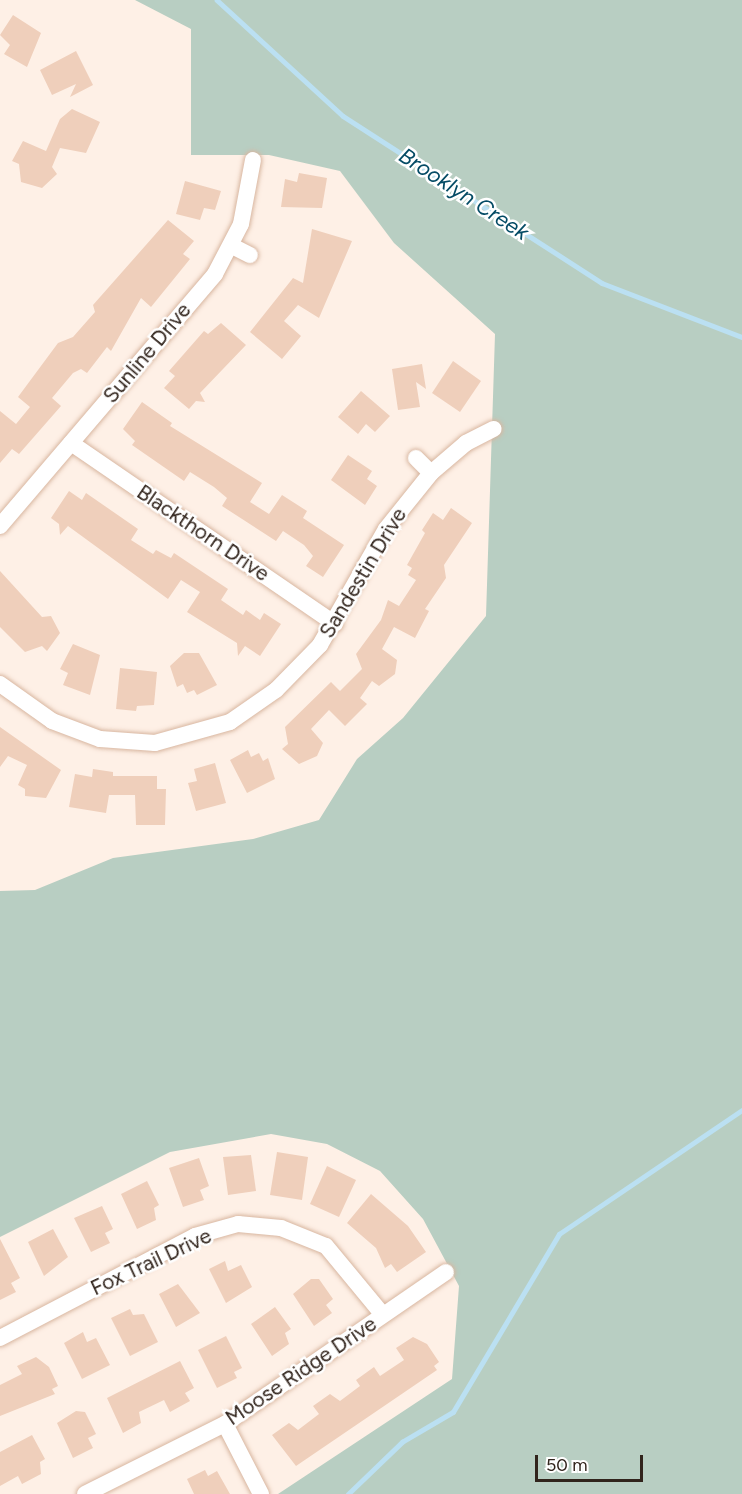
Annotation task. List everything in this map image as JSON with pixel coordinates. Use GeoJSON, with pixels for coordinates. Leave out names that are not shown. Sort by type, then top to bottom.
{"type":"FeatureCollection","features":[{"type":"Feature","properties":{"kind":"street","name":"Sunline Drive"},"geometry":{"type":"LineString","coordinates":[[0,526],[214,274],[232,246],[248,201],[253,160]]}},
{"type":"Feature","properties":{"kind":"street"},"geometry":{"type":"LineString","coordinates":[[232,246],[250,255]]}},
{"type":"Feature","properties":{"kind":"street","name":"Sandestin Drive"},"geometry":{"type":"LineString","coordinates":[[0,684],[28,707],[74,731],[127,742],[182,739],[254,708],[297,671],[335,624],[386,529],[431,473],[466,443],[494,429]]}},
{"type":"Feature","properties":{"kind":"street","name":"Blackthorn Drive"},"geometry":{"type":"LineString","coordinates":[[71,443],[335,624]]}},
{"type":"Feature","properties":{"kind":"street"},"geometry":{"type":"LineString","coordinates":[[416,458],[431,473]]}},
{"type":"Feature","properties":{"kind":"street","name":"Fox Trail Drive"},"geometry":{"type":"LineString","coordinates":[[0,1338],[195,1236],[238,1224],[281,1228],[326,1246],[383,1315]]}},
{"type":"Feature","properties":{"kind":"street","name":"Moose Ridge Drive"},"geometry":{"type":"LineString","coordinates":[[85,1494],[225,1424],[446,1272]]}},
{"type":"Feature","properties":{"kind":"street"},"geometry":{"type":"LineString","coordinates":[[225,1424],[261,1494]]}},
{"type":"Feature","properties":{"kind":"green space"},"geometry":{"type":"Polygon","coordinates":[[[135,0],[742,0],[742,1494],[278,1494],[452,1379],[459,1286],[423,1219],[380,1171],[327,1144],[271,1134],[170,1152],[0,1237],[0,891],[35,890],[113,858],[253,839],[319,820],[357,759],[403,718],[486,616],[495,334],[394,243],[340,171],[269,155],[191,155],[191,29],[135,0]]]}},
{"type":"Feature","properties":{"kind":"building"},"geometry":{"type":"Polygon","coordinates":[[[13,15],[41,33],[27,67],[4,54],[10,45],[0,35],[13,15]]]}},
{"type":"Feature","properties":{"kind":"building"},"geometry":{"type":"Polygon","coordinates":[[[76,51],[93,85],[70,97],[76,84],[52,95],[40,70],[76,51]]]}},
{"type":"Feature","properties":{"kind":"building"},"geometry":{"type":"Polygon","coordinates":[[[72,109],[100,122],[86,153],[60,148],[52,167],[57,174],[42,188],[21,182],[19,164],[12,161],[23,141],[46,151],[60,119],[72,109]]]}},
{"type":"Feature","properties":{"kind":"building"},"geometry":{"type":"Polygon","coordinates":[[[299,173],[327,178],[322,208],[281,207],[285,179],[297,182],[299,173]]]}},
{"type":"Feature","properties":{"kind":"building"},"geometry":{"type":"Polygon","coordinates":[[[185,181],[221,191],[215,210],[204,208],[200,220],[176,214],[185,181]]]}},
{"type":"Feature","properties":{"kind":"building"},"geometry":{"type":"Polygon","coordinates":[[[168,220],[194,241],[183,254],[190,259],[151,307],[141,298],[111,351],[107,347],[87,373],[81,369],[73,373],[52,398],[61,406],[19,454],[12,449],[0,463],[0,411],[16,424],[30,407],[18,397],[58,343],[73,337],[95,312],[93,305],[168,220]]]}},
{"type":"Feature","properties":{"kind":"building"},"geometry":{"type":"Polygon","coordinates":[[[312,229],[352,241],[319,318],[298,305],[284,321],[301,336],[282,359],[250,332],[293,278],[303,283],[312,229]]]}},
{"type":"Feature","properties":{"kind":"building"},"geometry":{"type":"Polygon","coordinates":[[[221,323],[246,345],[200,393],[205,402],[196,401],[189,409],[164,388],[175,376],[169,371],[204,331],[208,334],[221,323]]]}},
{"type":"Feature","properties":{"kind":"building"},"geometry":{"type":"Polygon","coordinates":[[[453,361],[481,381],[460,412],[432,393],[453,361]]]}},
{"type":"Feature","properties":{"kind":"building"},"geometry":{"type":"Polygon","coordinates":[[[422,364],[426,389],[416,382],[420,407],[398,410],[392,369],[422,364]]]}},
{"type":"Feature","properties":{"kind":"building"},"geometry":{"type":"Polygon","coordinates":[[[361,391],[390,416],[375,432],[366,424],[358,434],[338,417],[361,391]]]}},
{"type":"Feature","properties":{"kind":"building"},"geometry":{"type":"Polygon","coordinates":[[[142,402],[172,423],[170,426],[262,483],[250,502],[269,514],[282,495],[307,511],[303,518],[344,545],[323,577],[306,566],[313,556],[304,545],[283,531],[276,541],[222,506],[227,498],[214,487],[190,472],[184,481],[132,445],[135,441],[123,429],[142,402]]]}},
{"type":"Feature","properties":{"kind":"building"},"geometry":{"type":"Polygon","coordinates":[[[348,455],[372,471],[367,479],[377,486],[365,505],[331,480],[348,455]]]}},
{"type":"Feature","properties":{"kind":"building"},"geometry":{"type":"Polygon","coordinates":[[[69,491],[82,500],[86,493],[138,529],[131,540],[153,554],[156,550],[171,558],[174,553],[228,589],[221,600],[243,615],[246,610],[260,620],[264,613],[281,624],[260,656],[245,646],[238,656],[237,643],[187,612],[200,592],[181,580],[168,599],[68,526],[60,535],[59,524],[51,518],[69,491]]]}},
{"type":"Feature","properties":{"kind":"building"},"geometry":{"type":"Polygon","coordinates":[[[451,508],[472,523],[444,565],[446,578],[425,609],[429,611],[415,638],[394,627],[382,649],[397,660],[395,674],[379,686],[372,681],[360,698],[367,704],[345,726],[329,710],[311,729],[323,743],[317,756],[299,764],[282,749],[288,744],[285,727],[331,682],[340,691],[362,669],[356,654],[381,620],[388,600],[399,606],[416,580],[408,575],[412,568],[407,565],[425,533],[422,530],[433,513],[443,520],[451,508]]]}},
{"type":"Feature","properties":{"kind":"building"},"geometry":{"type":"Polygon","coordinates":[[[0,571],[42,617],[51,616],[60,633],[47,651],[42,646],[25,652],[0,627],[0,571]]]}},
{"type":"Feature","properties":{"kind":"building"},"geometry":{"type":"Polygon","coordinates":[[[73,644],[100,655],[90,695],[63,685],[68,673],[60,669],[73,644]]]}},
{"type":"Feature","properties":{"kind":"building"},"geometry":{"type":"Polygon","coordinates":[[[184,653],[199,653],[217,685],[197,695],[194,690],[187,693],[183,684],[177,687],[170,666],[184,653]]]}},
{"type":"Feature","properties":{"kind":"building"},"geometry":{"type":"Polygon","coordinates":[[[120,668],[157,672],[154,705],[137,706],[136,711],[116,709],[120,668]]]}},
{"type":"Feature","properties":{"kind":"building"},"geometry":{"type":"Polygon","coordinates":[[[0,727],[61,770],[46,798],[25,796],[25,789],[18,785],[27,765],[8,756],[0,767],[0,727]]]}},
{"type":"Feature","properties":{"kind":"building"},"geometry":{"type":"Polygon","coordinates":[[[248,750],[251,757],[259,753],[263,761],[268,758],[275,779],[247,793],[230,760],[248,750]]]}},
{"type":"Feature","properties":{"kind":"building"},"geometry":{"type":"Polygon","coordinates":[[[215,763],[226,803],[196,811],[188,783],[197,781],[194,769],[215,763]]]}},
{"type":"Feature","properties":{"kind":"building"},"geometry":{"type":"Polygon","coordinates":[[[93,769],[113,772],[113,776],[157,776],[157,789],[166,789],[165,825],[136,825],[135,795],[109,795],[106,813],[69,807],[75,774],[92,777],[93,769]]]}},
{"type":"Feature","properties":{"kind":"building"},"geometry":{"type":"Polygon","coordinates":[[[277,1152],[308,1157],[302,1200],[270,1195],[277,1152]]]}},
{"type":"Feature","properties":{"kind":"building"},"geometry":{"type":"Polygon","coordinates":[[[251,1155],[256,1191],[228,1195],[223,1157],[251,1155]]]}},
{"type":"Feature","properties":{"kind":"building"},"geometry":{"type":"Polygon","coordinates":[[[199,1158],[209,1186],[200,1190],[204,1200],[183,1207],[169,1168],[199,1158]]]}},
{"type":"Feature","properties":{"kind":"building"},"geometry":{"type":"Polygon","coordinates":[[[327,1166],[356,1180],[339,1217],[310,1204],[327,1166]]]}},
{"type":"Feature","properties":{"kind":"building"},"geometry":{"type":"Polygon","coordinates":[[[147,1181],[159,1205],[154,1208],[156,1220],[137,1229],[121,1194],[147,1181]]]}},
{"type":"Feature","properties":{"kind":"building"},"geometry":{"type":"Polygon","coordinates":[[[371,1194],[408,1226],[426,1252],[397,1272],[391,1264],[385,1268],[376,1248],[347,1223],[371,1194]]]}},
{"type":"Feature","properties":{"kind":"building"},"geometry":{"type":"Polygon","coordinates":[[[102,1206],[113,1229],[105,1233],[110,1243],[91,1252],[74,1218],[102,1206]]]}},
{"type":"Feature","properties":{"kind":"building"},"geometry":{"type":"Polygon","coordinates":[[[53,1229],[68,1257],[44,1276],[28,1242],[53,1229]]]}},
{"type":"Feature","properties":{"kind":"building"},"geometry":{"type":"Polygon","coordinates":[[[0,1239],[20,1278],[11,1283],[16,1292],[0,1300],[0,1239]]]}},
{"type":"Feature","properties":{"kind":"building"},"geometry":{"type":"Polygon","coordinates":[[[225,1261],[228,1271],[241,1265],[252,1287],[226,1303],[209,1269],[225,1261]]]}},
{"type":"Feature","properties":{"kind":"building"},"geometry":{"type":"Polygon","coordinates":[[[311,1279],[319,1279],[333,1299],[326,1305],[332,1313],[314,1326],[293,1294],[311,1279]]]}},
{"type":"Feature","properties":{"kind":"building"},"geometry":{"type":"Polygon","coordinates":[[[178,1284],[200,1313],[176,1327],[159,1294],[178,1284]]]}},
{"type":"Feature","properties":{"kind":"building"},"geometry":{"type":"Polygon","coordinates":[[[275,1307],[291,1329],[285,1333],[289,1344],[272,1356],[251,1324],[275,1307]]]}},
{"type":"Feature","properties":{"kind":"building"},"geometry":{"type":"Polygon","coordinates":[[[130,1309],[133,1315],[144,1314],[158,1342],[130,1356],[111,1318],[130,1309]]]}},
{"type":"Feature","properties":{"kind":"building"},"geometry":{"type":"Polygon","coordinates":[[[83,1332],[87,1342],[96,1338],[110,1365],[82,1379],[64,1343],[83,1332]]]}},
{"type":"Feature","properties":{"kind":"building"},"geometry":{"type":"Polygon","coordinates":[[[226,1336],[242,1368],[234,1372],[237,1378],[217,1388],[198,1350],[226,1336]]]}},
{"type":"Feature","properties":{"kind":"building"},"geometry":{"type":"Polygon","coordinates":[[[413,1337],[427,1344],[439,1362],[434,1366],[437,1370],[296,1466],[272,1435],[289,1423],[298,1430],[319,1414],[313,1406],[330,1394],[340,1401],[360,1386],[356,1380],[374,1367],[380,1376],[404,1360],[396,1348],[413,1337]]]}},
{"type":"Feature","properties":{"kind":"building"},"geometry":{"type":"Polygon","coordinates":[[[36,1357],[49,1367],[58,1386],[52,1389],[55,1394],[0,1416],[0,1385],[22,1374],[17,1366],[36,1357]]]}},
{"type":"Feature","properties":{"kind":"building"},"geometry":{"type":"Polygon","coordinates":[[[180,1361],[194,1388],[185,1393],[190,1401],[170,1412],[164,1400],[139,1412],[141,1423],[123,1433],[107,1398],[180,1361]]]}},
{"type":"Feature","properties":{"kind":"building"},"geometry":{"type":"Polygon","coordinates":[[[76,1411],[85,1412],[96,1434],[88,1438],[93,1448],[73,1458],[57,1423],[76,1411]]]}},
{"type":"Feature","properties":{"kind":"building"},"geometry":{"type":"Polygon","coordinates":[[[32,1435],[45,1459],[40,1462],[41,1474],[22,1484],[18,1476],[0,1486],[0,1452],[32,1435]]]}},
{"type":"Feature","properties":{"kind":"building"},"geometry":{"type":"Polygon","coordinates":[[[205,1470],[208,1476],[217,1471],[230,1494],[194,1494],[187,1479],[205,1470]]]}},
{"type":"Feature","properties":{"kind":"waterway","name":"Brooklyn Creek"},"geometry":{"type":"LineString","coordinates":[[217,0],[343,116],[602,283],[742,337]]}},
{"type":"Feature","properties":{"kind":"waterway"},"geometry":{"type":"LineString","coordinates":[[348,1494],[402,1442],[453,1412],[559,1234],[742,1110]]}}]}
